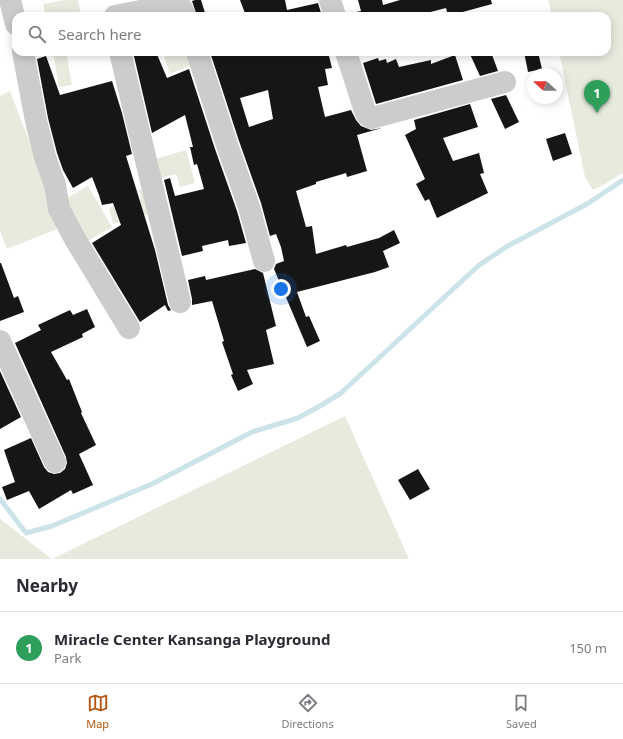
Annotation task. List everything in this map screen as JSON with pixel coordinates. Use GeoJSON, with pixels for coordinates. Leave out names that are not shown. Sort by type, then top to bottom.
{"type":"FeatureCollection","features":[{"type":"Feature","properties":{"kind":"street"},"geometry":{"type":"LineString","coordinates":[[10,0],[13,12]]}},
{"type":"Feature","properties":{"kind":"street"},"geometry":{"type":"LineString","coordinates":[[108,0],[110,12]]}},
{"type":"Feature","properties":{"kind":"street"},"geometry":{"type":"LineString","coordinates":[[330,0],[334,12]]}},
{"type":"Feature","properties":{"kind":"street"},"geometry":{"type":"LineString","coordinates":[[135,12],[176,4],[181,7],[183,12]]}},
{"type":"Feature","properties":{"kind":"street"},"geometry":{"type":"LineString","coordinates":[[24,56],[36,121],[45,157],[55,185],[59,209],[129,328]]}},
{"type":"Feature","properties":{"kind":"street"},"geometry":{"type":"LineString","coordinates":[[121,56],[180,302]]}},
{"type":"Feature","properties":{"kind":"street"},"geometry":{"type":"LineString","coordinates":[[198,56],[226,145],[250,207],[264,260]]}},
{"type":"Feature","properties":{"kind":"street"},"geometry":{"type":"LineString","coordinates":[[347,56],[364,108],[367,115],[372,118],[505,82]]}},
{"type":"Feature","properties":{"kind":"street"},"geometry":{"type":"LineString","coordinates":[[0,341],[55,462]]}},
{"type":"Feature","properties":{"kind":"shaded area"},"geometry":{"type":"Polygon","coordinates":[[[65,0],[78,0],[80,12],[45,12],[43,4],[65,0]]]}},
{"type":"Feature","properties":{"kind":"shaded area"},"geometry":{"type":"Polygon","coordinates":[[[548,0],[623,0],[623,173],[593,190],[585,177],[560,56],[611,56],[611,12],[551,12],[548,0]]]}},
{"type":"Feature","properties":{"kind":"shaded area"},"geometry":{"type":"Polygon","coordinates":[[[54,56],[67,56],[72,85],[59,87],[54,56]]]}},
{"type":"Feature","properties":{"kind":"shaded area"},"geometry":{"type":"Polygon","coordinates":[[[191,56],[194,64],[170,74],[164,57],[191,56]]]}},
{"type":"Feature","properties":{"kind":"shaded area"},"geometry":{"type":"Polygon","coordinates":[[[10,91],[62,227],[7,249],[0,231],[0,96],[10,91]]]}},
{"type":"Feature","properties":{"kind":"shaded area"},"geometry":{"type":"Polygon","coordinates":[[[186,150],[195,183],[180,187],[176,174],[157,179],[152,160],[186,150]]]}},
{"type":"Feature","properties":{"kind":"shaded area"},"geometry":{"type":"Polygon","coordinates":[[[88,186],[112,227],[88,241],[64,200],[88,186]]]}},
{"type":"Feature","properties":{"kind":"shaded area"},"geometry":{"type":"Polygon","coordinates":[[[144,188],[151,213],[113,224],[109,208],[114,206],[116,212],[127,208],[127,203],[141,199],[139,190],[144,188]]]}},
{"type":"Feature","properties":{"kind":"shaded area"},"geometry":{"type":"Polygon","coordinates":[[[345,416],[409,559],[52,559],[345,416]]]}},
{"type":"Feature","properties":{"kind":"shaded area"},"geometry":{"type":"Polygon","coordinates":[[[0,519],[52,559],[0,559],[0,519]]]}},
{"type":"Feature","properties":{"kind":"building"},"geometry":{"type":"Polygon","coordinates":[[[201,0],[205,12],[196,12],[192,1],[201,0]]]}},
{"type":"Feature","properties":{"kind":"building"},"geometry":{"type":"Polygon","coordinates":[[[240,0],[285,0],[287,10],[318,3],[321,12],[244,12],[240,0]]]}},
{"type":"Feature","properties":{"kind":"building"},"geometry":{"type":"Polygon","coordinates":[[[358,0],[382,0],[383,5],[400,0],[491,0],[492,4],[463,12],[447,12],[446,8],[430,12],[356,12],[361,11],[358,0]]]}},
{"type":"Feature","properties":{"kind":"building"},"geometry":{"type":"Polygon","coordinates":[[[46,56],[60,95],[112,81],[132,154],[126,156],[155,250],[168,305],[171,310],[168,311],[165,305],[140,322],[92,243],[121,225],[113,203],[102,205],[92,177],[73,188],[63,170],[48,118],[37,59],[46,56]]]}},
{"type":"Feature","properties":{"kind":"building"},"geometry":{"type":"Polygon","coordinates":[[[134,56],[158,56],[167,78],[189,69],[237,211],[246,243],[229,246],[228,240],[202,246],[203,251],[182,256],[164,180],[170,178],[175,196],[204,189],[197,164],[194,165],[190,147],[193,147],[185,115],[152,133],[134,56]]]}},
{"type":"Feature","properties":{"kind":"building"},"geometry":{"type":"Polygon","coordinates":[[[211,56],[329,56],[332,68],[325,69],[328,85],[318,87],[325,117],[351,110],[361,126],[371,130],[382,128],[357,135],[367,171],[347,177],[346,173],[316,182],[316,184],[296,191],[306,227],[312,226],[316,254],[346,245],[347,247],[379,238],[394,230],[400,243],[383,251],[389,267],[297,292],[306,317],[309,316],[320,341],[307,347],[274,269],[276,264],[284,261],[276,234],[270,236],[261,203],[211,56]],[[268,90],[240,98],[249,127],[273,119],[268,90]]]}},
{"type":"Feature","properties":{"kind":"building"},"geometry":{"type":"Polygon","coordinates":[[[455,56],[463,80],[376,104],[363,63],[378,58],[379,61],[386,59],[387,63],[396,59],[399,67],[431,60],[431,64],[455,56]]]}},
{"type":"Feature","properties":{"kind":"building"},"geometry":{"type":"Polygon","coordinates":[[[471,56],[492,56],[498,71],[480,76],[471,56]]]}},
{"type":"Feature","properties":{"kind":"building"},"geometry":{"type":"Polygon","coordinates":[[[525,56],[539,56],[542,68],[527,68],[525,56]]]}},
{"type":"Feature","properties":{"kind":"building"},"geometry":{"type":"Polygon","coordinates":[[[506,95],[519,122],[505,129],[491,99],[506,95]]]}},
{"type":"Feature","properties":{"kind":"building"},"geometry":{"type":"Polygon","coordinates":[[[470,104],[478,127],[443,138],[453,161],[479,153],[484,173],[480,174],[488,193],[437,218],[429,199],[425,201],[416,184],[425,179],[405,135],[416,129],[414,120],[470,104]]]}},
{"type":"Feature","properties":{"kind":"building"},"geometry":{"type":"Polygon","coordinates":[[[565,133],[572,154],[553,161],[546,139],[565,133]]]}},
{"type":"Feature","properties":{"kind":"building"},"geometry":{"type":"Polygon","coordinates":[[[0,263],[14,298],[18,296],[24,312],[0,321],[0,263]]]}},
{"type":"Feature","properties":{"kind":"building"},"geometry":{"type":"Polygon","coordinates":[[[255,269],[263,273],[276,326],[266,330],[274,364],[247,370],[253,384],[238,391],[231,375],[233,374],[222,342],[224,341],[212,301],[192,305],[188,280],[205,276],[206,280],[255,269]]]}},
{"type":"Feature","properties":{"kind":"building"},"geometry":{"type":"Polygon","coordinates":[[[87,309],[95,327],[82,334],[83,337],[51,352],[67,380],[69,379],[82,412],[81,413],[96,445],[79,454],[93,485],[73,494],[71,490],[39,509],[29,491],[7,500],[2,487],[15,482],[4,450],[31,438],[44,467],[48,472],[54,474],[60,473],[65,469],[67,463],[66,457],[15,343],[41,330],[38,325],[70,310],[73,315],[87,309]]]}},
{"type":"Feature","properties":{"kind":"building"},"geometry":{"type":"Polygon","coordinates":[[[0,371],[21,417],[0,429],[0,371]]]}},
{"type":"Feature","properties":{"kind":"building"},"geometry":{"type":"Polygon","coordinates":[[[418,469],[430,489],[410,500],[398,480],[418,469]]]}},
{"type":"Feature","properties":{"kind":"waterway"},"geometry":{"type":"LineString","coordinates":[[0,499],[26,533],[52,526],[152,484],[252,432],[298,418],[341,393],[478,266],[506,247],[587,204],[623,180]]}},
{"type":"Feature","properties":{"kind":"place","name":"Miracle Center Kansanga Playground"},"geometry":{"type":"Point","coordinates":[597,113]}}]}
